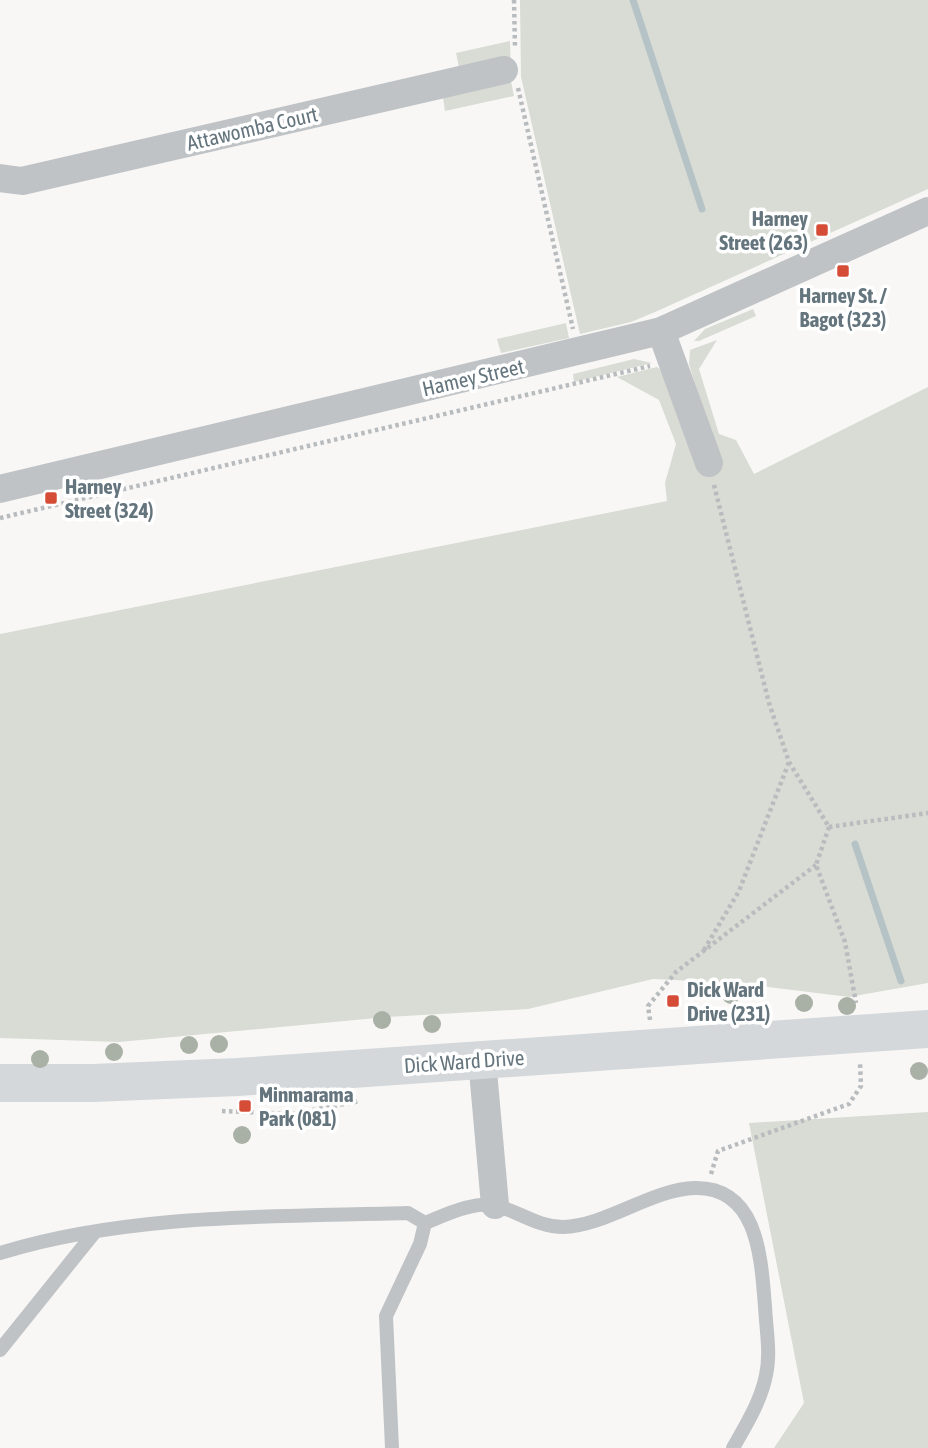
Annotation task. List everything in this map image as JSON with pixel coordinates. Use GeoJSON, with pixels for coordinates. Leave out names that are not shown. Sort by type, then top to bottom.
{"type":"FeatureCollection","features":[{"type":"Feature","properties":{"kind":"street","name":"Attawomba Court"},"geometry":{"type":"LineString","coordinates":[[0,178],[22,181],[512,68]]}},
{"type":"Feature","properties":{"kind":"street","name":"Hamey Street"},"geometry":{"type":"LineString","coordinates":[[0,489],[661,331],[928,211]]}},
{"type":"Feature","properties":{"kind":"street"},"geometry":{"type":"LineString","coordinates":[[661,331],[709,463]]}},
{"type":"Feature","properties":{"kind":"street","name":"Dick Ward Drive"},"geometry":{"type":"LineString","coordinates":[[0,1083],[225,1078],[859,1036],[928,1029]]}},
{"type":"Feature","properties":{"kind":"street"},"geometry":{"type":"LineString","coordinates":[[482,1060],[495,1205]]}},
{"type":"Feature","properties":{"kind":"lane"},"geometry":{"type":"LineString","coordinates":[[425,1223],[465,1208],[495,1205],[535,1222],[560,1227],[580,1225],[675,1191],[707,1189],[729,1196],[741,1208],[757,1243],[769,1358],[766,1378],[750,1417],[733,1448]]}},
{"type":"Feature","properties":{"kind":"lane"},"geometry":{"type":"LineString","coordinates":[[0,1253],[39,1241],[180,1220],[408,1213],[425,1223]]}},
{"type":"Feature","properties":{"kind":"lane"},"geometry":{"type":"LineString","coordinates":[[393,1448],[386,1316],[420,1244],[425,1223]]}},
{"type":"Feature","properties":{"kind":"lane"},"geometry":{"type":"LineString","coordinates":[[0,1350],[94,1233]]}},
{"type":"Feature","properties":{"kind":"path"},"geometry":{"type":"LineString","coordinates":[[514,0],[512,68],[575,334]]}},
{"type":"Feature","properties":{"kind":"path"},"geometry":{"type":"LineString","coordinates":[[0,518],[654,366],[671,357]]}},
{"type":"Feature","properties":{"kind":"path"},"geometry":{"type":"LineString","coordinates":[[709,463],[769,703],[789,762],[829,827]]}},
{"type":"Feature","properties":{"kind":"path"},"geometry":{"type":"LineString","coordinates":[[702,953],[739,891],[789,762]]}},
{"type":"Feature","properties":{"kind":"path"},"geometry":{"type":"LineString","coordinates":[[829,827],[928,813]]}},
{"type":"Feature","properties":{"kind":"path"},"geometry":{"type":"LineString","coordinates":[[648,1006],[676,972],[816,865],[829,827]]}},
{"type":"Feature","properties":{"kind":"path"},"geometry":{"type":"LineString","coordinates":[[707,1189],[718,1152],[849,1104],[861,1086],[859,1036],[845,942],[816,865]]}},
{"type":"Feature","properties":{"kind":"shaded area"},"geometry":{"type":"Polygon","coordinates":[[[520,0],[928,0],[928,189],[631,322],[580,334],[521,77],[520,0]]]}},
{"type":"Feature","properties":{"kind":"shaded area"},"geometry":{"type":"Polygon","coordinates":[[[510,41],[514,96],[445,111],[443,97],[459,67],[456,53],[510,41]]]}},
{"type":"Feature","properties":{"kind":"shaded area"},"geometry":{"type":"Polygon","coordinates":[[[753,309],[756,316],[694,341],[705,329],[753,309]]]}},
{"type":"Feature","properties":{"kind":"shaded area"},"geometry":{"type":"Polygon","coordinates":[[[566,323],[569,338],[501,353],[497,339],[566,323]]]}},
{"type":"Feature","properties":{"kind":"shaded area"},"geometry":{"type":"Polygon","coordinates":[[[717,340],[699,369],[719,434],[736,440],[754,474],[928,387],[928,983],[849,997],[735,983],[653,979],[528,1009],[387,1017],[119,1042],[0,1038],[0,634],[667,501],[665,483],[676,444],[659,400],[617,377],[657,367],[665,373],[709,431],[689,364],[690,350],[717,340]]]}},
{"type":"Feature","properties":{"kind":"shaded area"},"geometry":{"type":"Polygon","coordinates":[[[634,359],[652,363],[574,382],[573,374],[634,359]]]}},
{"type":"Feature","properties":{"kind":"shaded area"},"geometry":{"type":"Polygon","coordinates":[[[928,1112],[928,1448],[774,1448],[804,1403],[749,1123],[928,1112]]]}},
{"type":"Feature","properties":{"kind":"waterway"},"geometry":{"type":"LineString","coordinates":[[633,0],[702,209]]}},
{"type":"Feature","properties":{"kind":"waterway"},"geometry":{"type":"LineString","coordinates":[[855,844],[901,981]]}},
{"type":"Feature","properties":{"kind":"place","name":"Harney Street (263)"},"geometry":{"type":"Point","coordinates":[822,230]}},
{"type":"Feature","properties":{"kind":"place","name":"Harney St. / Bagot (323)"},"geometry":{"type":"Point","coordinates":[843,271]}},
{"type":"Feature","properties":{"kind":"place","name":"Harney Street (324)"},"geometry":{"type":"Point","coordinates":[51,498]}},
{"type":"Feature","properties":{"kind":"place","name":"Dick Ward Drive (231)"},"geometry":{"type":"Point","coordinates":[673,1001]}},
{"type":"Feature","properties":{"kind":"place","name":"Minmarama Park (081)"},"geometry":{"type":"Point","coordinates":[245,1106]}}]}
